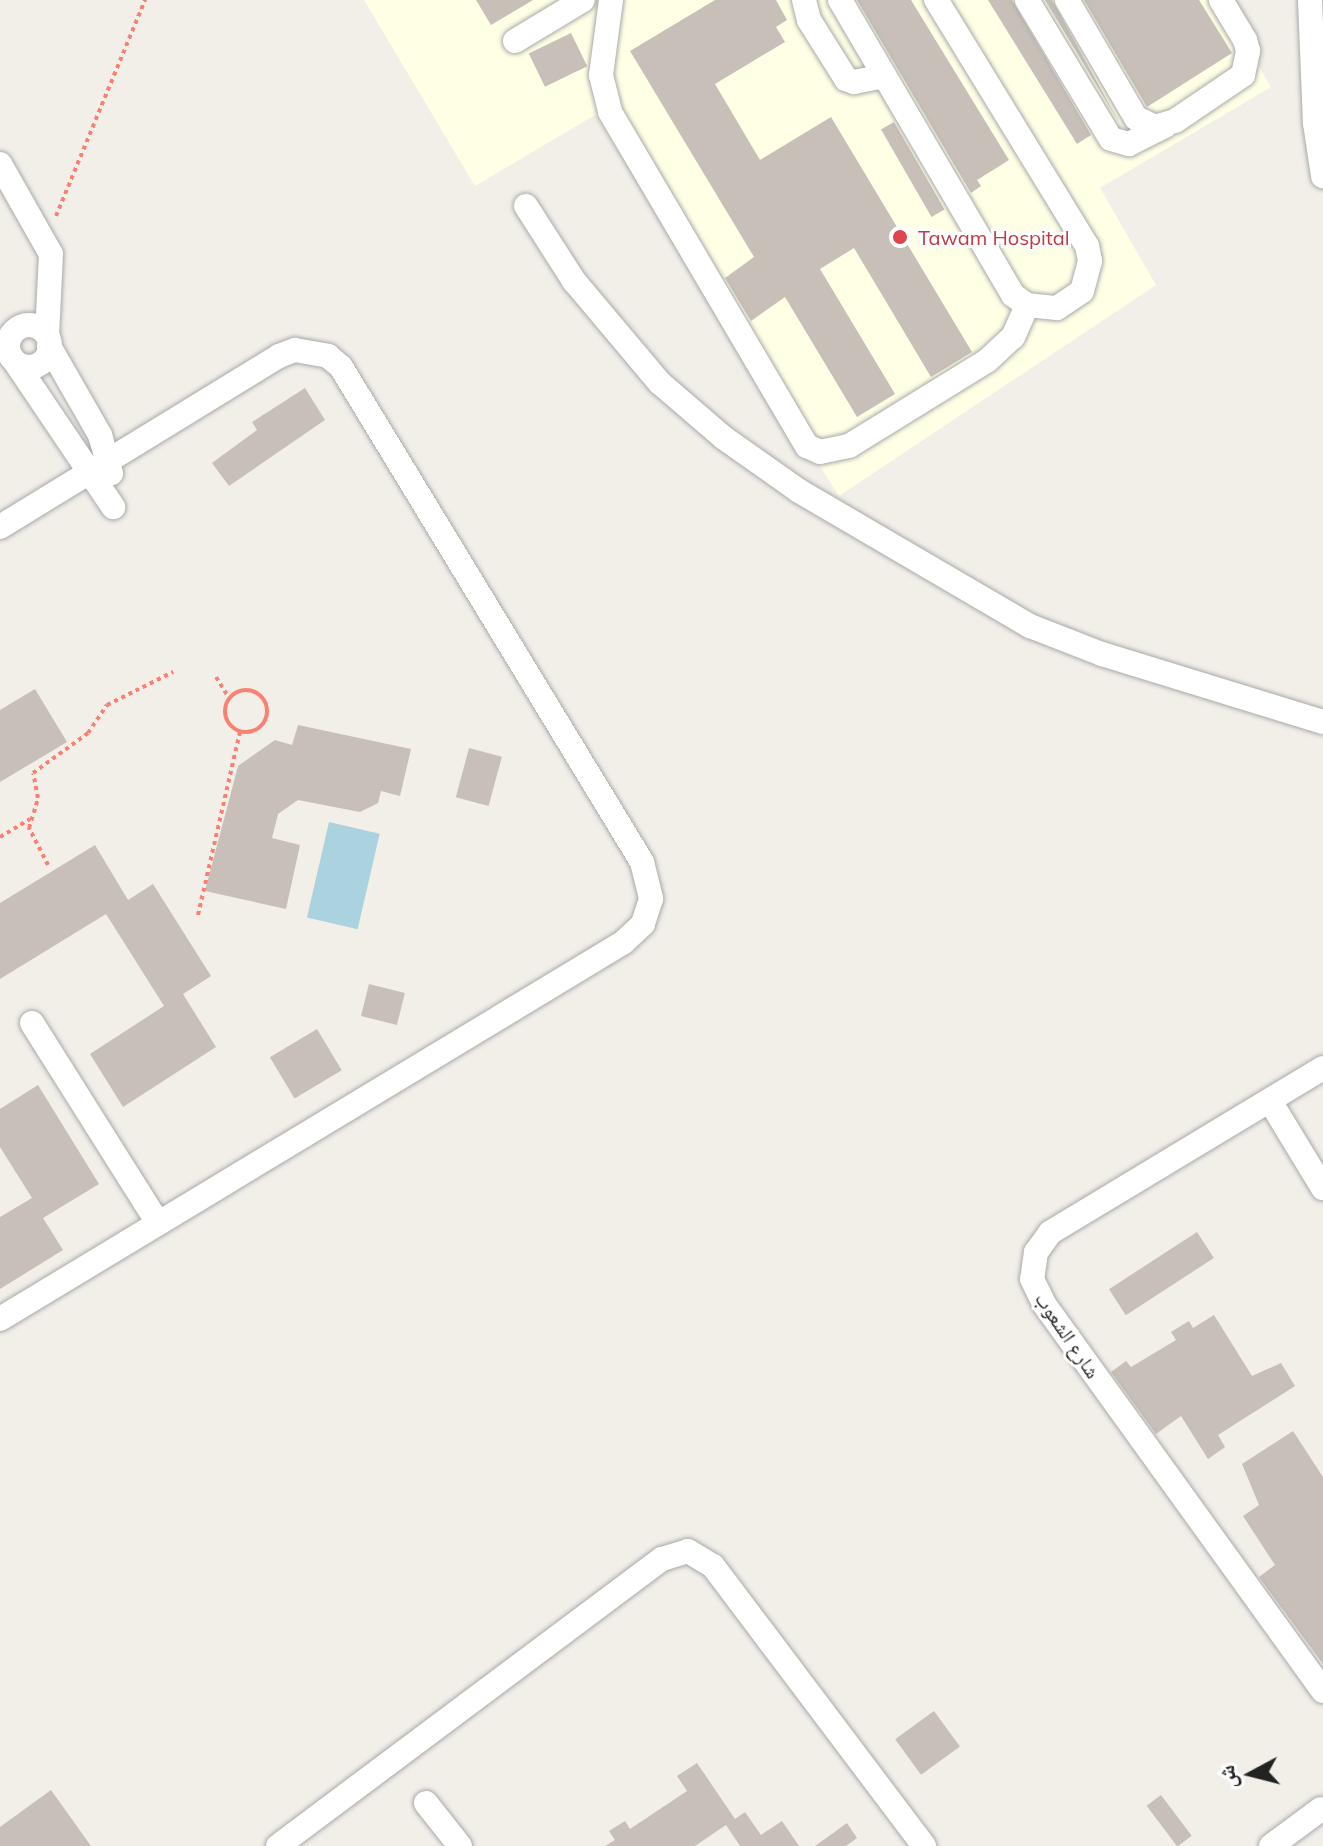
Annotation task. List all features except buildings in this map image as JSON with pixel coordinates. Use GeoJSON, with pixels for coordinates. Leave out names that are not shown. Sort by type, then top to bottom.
{"type":"FeatureCollection","features":[{"type":"Feature","properties":{"kind":"street"},"geometry":{"type":"LineString","coordinates":[[515,41],[583,0]]}},
{"type":"Feature","properties":{"kind":"street"},"geometry":{"type":"LineString","coordinates":[[611,0],[601,75],[610,112],[807,446],[820,452],[849,446],[988,360],[1013,337],[1027,305]]}},
{"type":"Feature","properties":{"kind":"street"},"geometry":{"type":"LineString","coordinates":[[804,0],[809,20],[846,79],[854,82],[884,76]]}},
{"type":"Feature","properties":{"kind":"street"},"geometry":{"type":"LineString","coordinates":[[840,0],[1004,281],[1027,305],[1057,308],[1082,291],[1090,261],[1087,246],[936,0]]}},
{"type":"Feature","properties":{"kind":"street"},"geometry":{"type":"LineString","coordinates":[[1027,0],[1111,139],[1129,144],[1165,126],[1243,75],[1248,51],[1245,40],[1221,0]]}},
{"type":"Feature","properties":{"kind":"street"},"geometry":{"type":"LineString","coordinates":[[1067,0],[1136,118],[1165,126]]}},
{"type":"Feature","properties":{"kind":"street"},"geometry":{"type":"LineString","coordinates":[[1310,0],[1315,123],[1323,176]]}},
{"type":"Feature","properties":{"kind":"street"},"geometry":{"type":"LineString","coordinates":[[0,164],[46,241],[50,283],[38,365],[8,359]]}},
{"type":"Feature","properties":{"kind":"street"},"geometry":{"type":"LineString","coordinates":[[526,206],[574,281],[660,383],[724,438],[799,491],[1030,626],[1102,654],[1323,722]]}},
{"type":"Feature","properties":{"kind":"street"},"geometry":{"type":"LineString","coordinates":[[40,336],[13,332],[8,359],[69,448],[100,465]]}},
{"type":"Feature","properties":{"kind":"street"},"geometry":{"type":"LineString","coordinates":[[40,336],[100,435],[100,465],[118,504]]}},
{"type":"Feature","properties":{"kind":"street"},"geometry":{"type":"LineString","coordinates":[[0,527],[279,356],[295,350],[328,356],[341,367],[642,862],[651,887],[643,924],[624,942],[0,1319]]}},
{"type":"Feature","properties":{"kind":"street"},"geometry":{"type":"LineString","coordinates":[[32,1023],[158,1223]]}},
{"type":"Feature","properties":{"kind":"street","name":"شارع الشعوب"},"geometry":{"type":"LineString","coordinates":[[1323,1068],[1050,1233],[1036,1252],[1032,1279],[1044,1304],[1323,1691]]}},
{"type":"Feature","properties":{"kind":"street"},"geometry":{"type":"LineString","coordinates":[[1270,1101],[1323,1188]]}},
{"type":"Feature","properties":{"kind":"street"},"geometry":{"type":"LineString","coordinates":[[278,1846],[662,1559],[688,1551],[713,1566],[924,1846]]}},
{"type":"Feature","properties":{"kind":"street"},"geometry":{"type":"LineString","coordinates":[[426,1803],[460,1846]]}},
{"type":"Feature","properties":{"kind":"street"},"geometry":{"type":"LineString","coordinates":[[1271,1846],[1321,1809]]}},
{"type":"Feature","properties":{"kind":"path"},"geometry":{"type":"LineString","coordinates":[[46,241],[145,0]]}},
{"type":"Feature","properties":{"kind":"path"},"geometry":{"type":"LineString","coordinates":[[48,865],[32,839],[30,819],[38,798],[33,773],[88,733],[107,705],[173,672]]}},
{"type":"Feature","properties":{"kind":"path"},"geometry":{"type":"LineString","coordinates":[[216,677],[229,698],[225,717],[240,732]]}},
{"type":"Feature","properties":{"kind":"path"},"geometry":{"type":"LineString","coordinates":[[229,698],[247,689],[265,700],[268,710],[260,728],[240,732]]}},
{"type":"Feature","properties":{"kind":"path"},"geometry":{"type":"LineString","coordinates":[[198,915],[240,732]]}},
{"type":"Feature","properties":{"kind":"path"},"geometry":{"type":"LineString","coordinates":[[0,837],[30,819]]}},
{"type":"Feature","properties":{"kind":"shaded area","name":"Tawam Hospital"},"geometry":{"type":"Polygon","coordinates":[[[364,0],[1220,0],[1271,87],[1100,188],[1156,285],[839,496],[595,115],[475,186],[364,0]]]}},
{"type":"Feature","properties":{"kind":"water"},"geometry":{"type":"Polygon","coordinates":[[[329,822],[380,834],[358,929],[307,917],[329,822]]]}},
{"type":"Feature","properties":{"kind":"place","name":"Tawam Hospital"},"geometry":{"type":"Point","coordinates":[900,237]}}]}
